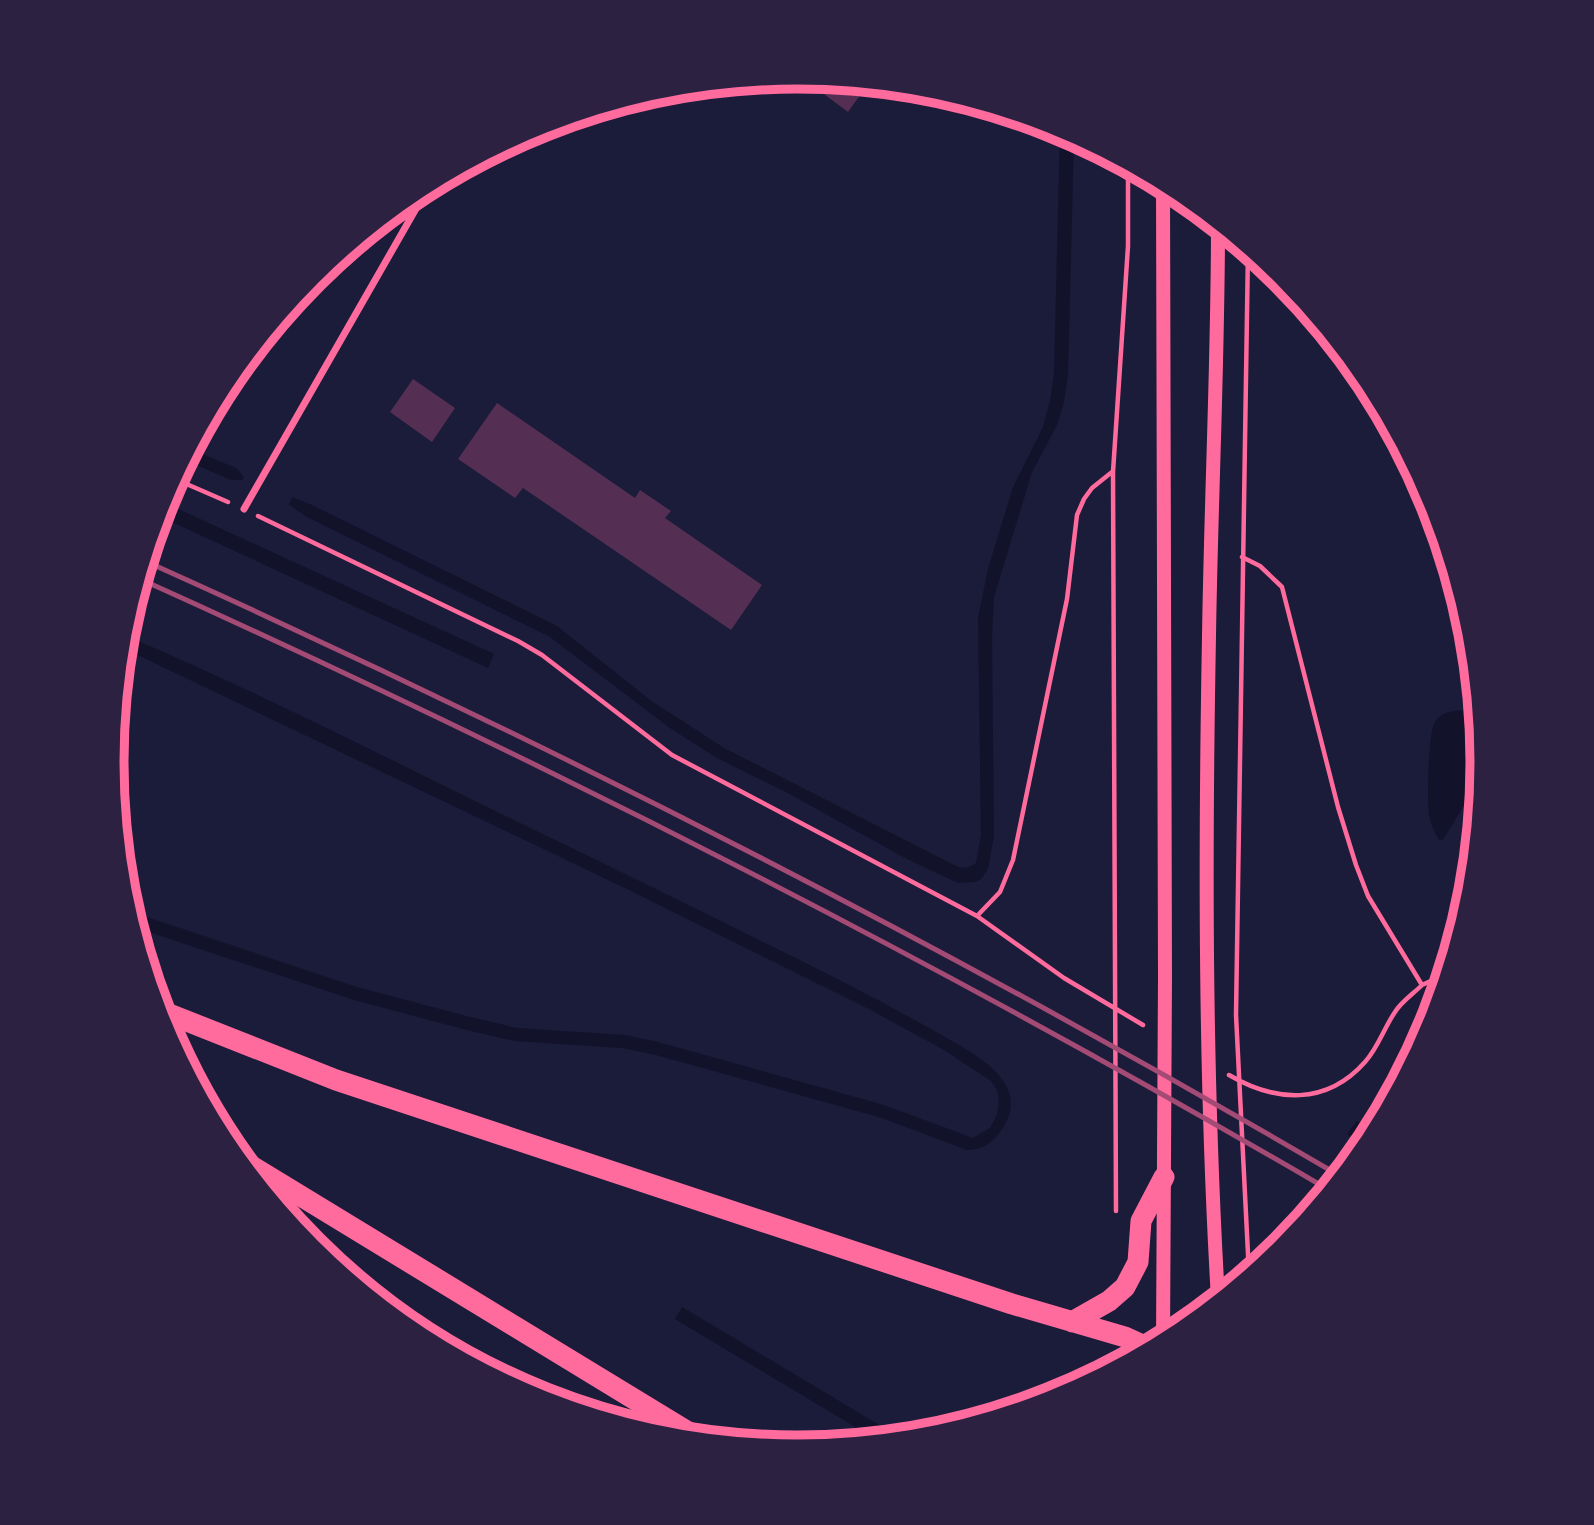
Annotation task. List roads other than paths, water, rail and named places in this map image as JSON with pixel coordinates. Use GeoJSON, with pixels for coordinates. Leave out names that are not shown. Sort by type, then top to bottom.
{"type":"FeatureCollection","features":[{"type":"Feature","properties":{"kind":"highway"},"geometry":{"type":"LineString","coordinates":[[173,1016],[336,1080],[1138,1343]]}},
{"type":"Feature","properties":{"kind":"highway"},"geometry":{"type":"LineString","coordinates":[[265,1174],[676,1425]]}},
{"type":"Feature","properties":{"kind":"highway"},"geometry":{"type":"LineString","coordinates":[[1072,1322],[1109,1301],[1125,1287],[1138,1262],[1140,1221],[1164,1177]]}},
{"type":"Feature","properties":{"kind":"main road"},"geometry":{"type":"LineString","coordinates":[[1163,198],[1166,976],[1163,1327]]}},
{"type":"Feature","properties":{"kind":"main road"},"geometry":{"type":"LineString","coordinates":[[1217,1288],[1206,999],[1209,637],[1218,237]]}},
{"type":"Feature","properties":{"kind":"street"},"geometry":{"type":"LineString","coordinates":[[244,509],[417,207]]}},
{"type":"Feature","properties":{"kind":"railway"},"geometry":{"type":"LineString","coordinates":[[154,565],[450,703],[751,853],[1048,1010],[1332,1171]]}},
{"type":"Feature","properties":{"kind":"railway"},"geometry":{"type":"LineString","coordinates":[[148,583],[442,720],[742,869],[1038,1026],[1320,1185]]}}]}
